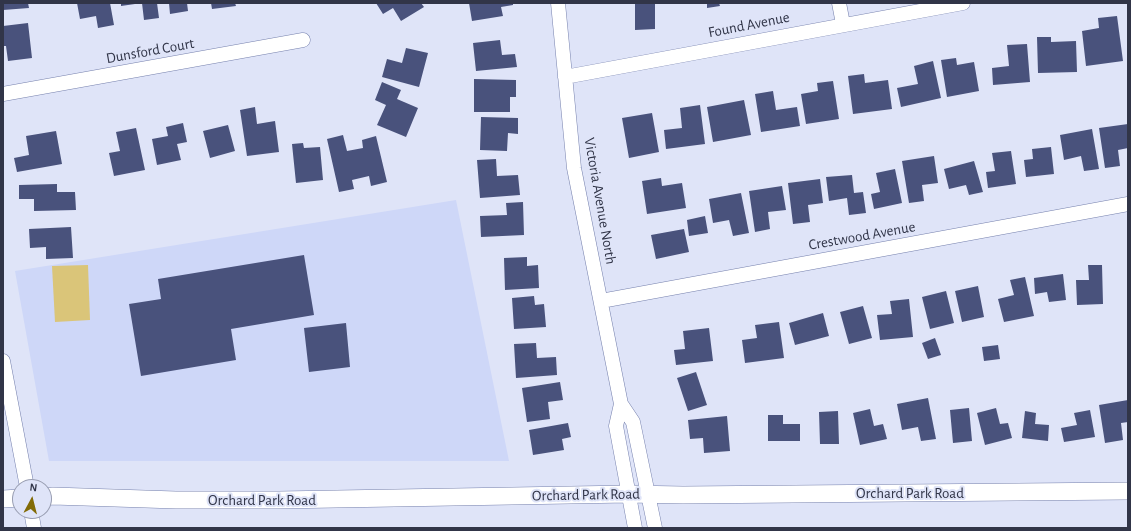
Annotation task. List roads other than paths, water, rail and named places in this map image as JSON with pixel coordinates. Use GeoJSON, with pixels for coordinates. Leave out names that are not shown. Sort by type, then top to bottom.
{"type":"FeatureCollection","features":[{"type":"Feature","properties":{"kind":"street","name":"Victoria Avenue North"},"geometry":{"type":"LineString","coordinates":[[558,3],[574,168],[621,404],[633,422],[656,528]]}},
{"type":"Feature","properties":{"kind":"street"},"geometry":{"type":"LineString","coordinates":[[839,3],[843,24]]}},
{"type":"Feature","properties":{"kind":"street","name":"Found Avenue"},"geometry":{"type":"LineString","coordinates":[[565,77],[843,24],[963,3]]}},
{"type":"Feature","properties":{"kind":"street","name":"Dunsford Court"},"geometry":{"type":"LineString","coordinates":[[3,94],[303,40]]}},
{"type":"Feature","properties":{"kind":"street","name":"Crestwood Avenue"},"geometry":{"type":"LineString","coordinates":[[601,301],[1128,204]]}},
{"type":"Feature","properties":{"kind":"street"},"geometry":{"type":"LineString","coordinates":[[3,361],[25,479]]}},
{"type":"Feature","properties":{"kind":"street","name":"Victoria Avenue North"},"geometry":{"type":"LineString","coordinates":[[621,404],[616,426],[636,528]]}},
{"type":"Feature","properties":{"kind":"street","name":"Orchard Park Road"},"geometry":{"type":"LineString","coordinates":[[52,497],[176,500],[278,500],[629,494],[1128,491]]}}]}
